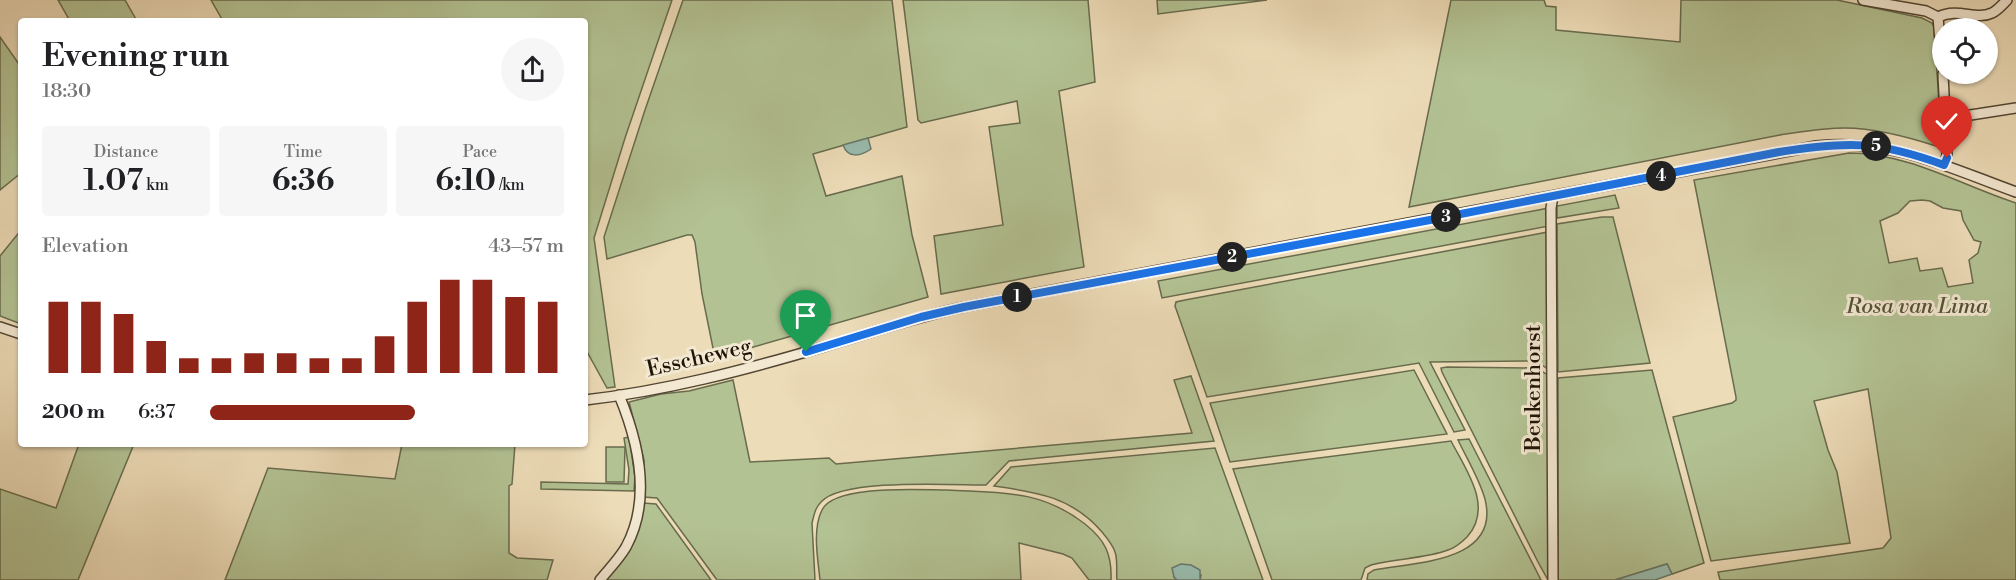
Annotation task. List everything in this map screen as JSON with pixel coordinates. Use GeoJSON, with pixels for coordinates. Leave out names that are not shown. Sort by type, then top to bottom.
{"type":"FeatureCollection","features":[{"type":"Feature","properties":{"kind":"street"},"geometry":{"type":"LineString","coordinates":[[1863,0],[1926,11],[1938,17],[1948,12],[1990,14],[2007,0]]}},
{"type":"Feature","properties":{"kind":"street"},"geometry":{"type":"LineString","coordinates":[[1943,84],[1947,156],[1944,165]]}},
{"type":"Feature","properties":{"kind":"street"},"geometry":{"type":"LineString","coordinates":[[1945,119],[2016,108]]}},
{"type":"Feature","properties":{"kind":"street","name":"Esscheweg"},"geometry":{"type":"LineString","coordinates":[[588,400],[740,369],[937,313],[1779,152],[1833,144],[1890,148],[2016,192]]}},
{"type":"Feature","properties":{"kind":"street","name":"Beukenhorst"},"geometry":{"type":"LineString","coordinates":[[1553,196],[1551,202],[1553,580]]}},
{"type":"Feature","properties":{"kind":"street"},"geometry":{"type":"LineString","coordinates":[[0,327],[18,333]]}},
{"type":"Feature","properties":{"kind":"street"},"geometry":{"type":"LineString","coordinates":[[600,580],[627,546],[640,504],[641,473],[638,453],[619,395]]}},
{"type":"Feature","properties":{"kind":"green space"},"geometry":{"type":"Polygon","coordinates":[[[58,0],[125,0],[135,18],[68,18],[58,0]]]}},
{"type":"Feature","properties":{"kind":"green space"},"geometry":{"type":"Polygon","coordinates":[[[211,0],[672,0],[594,238],[615,387],[607,388],[588,353],[588,18],[221,18],[211,0]]]}},
{"type":"Feature","properties":{"kind":"green space"},"geometry":{"type":"Polygon","coordinates":[[[683,0],[892,0],[907,127],[813,154],[826,196],[902,176],[912,235],[928,297],[715,358],[692,235],[607,259],[604,237],[683,0]]]}},
{"type":"Feature","properties":{"kind":"green space"},"geometry":{"type":"Polygon","coordinates":[[[903,0],[1088,0],[1095,82],[1059,91],[1084,267],[941,294],[934,236],[1003,225],[989,127],[1020,123],[1017,101],[921,123],[918,120],[903,0]]]}},
{"type":"Feature","properties":{"kind":"green space"},"geometry":{"type":"Polygon","coordinates":[[[1157,0],[1267,0],[1158,14],[1157,0]]]}},
{"type":"Feature","properties":{"kind":"green space"},"geometry":{"type":"Polygon","coordinates":[[[1451,0],[1544,0],[1546,6],[1556,7],[1556,30],[1680,42],[1681,0],[1837,0],[1922,18],[1932,23],[1932,84],[1938,84],[1942,148],[1882,132],[1845,128],[1820,129],[1409,207],[1451,0]]]}},
{"type":"Feature","properties":{"kind":"green space"},"geometry":{"type":"Polygon","coordinates":[[[0,37],[18,63],[18,175],[0,190],[0,37]]]}},
{"type":"Feature","properties":{"kind":"green space","name":"Rosa van Lima"},"geometry":{"type":"Polygon","coordinates":[[[1849,153],[1871,154],[1934,171],[2016,203],[2016,580],[1720,580],[1718,572],[1883,548],[1891,538],[1868,389],[1814,401],[1837,472],[1850,543],[1711,561],[1673,417],[1732,403],[1736,397],[1694,180],[1849,153]],[[1910,201],[1898,213],[1880,221],[1889,263],[1917,258],[1920,271],[1942,268],[1948,287],[1973,283],[1969,260],[1978,253],[1981,242],[1974,240],[1963,220],[1961,211],[1943,208],[1930,201],[1910,201]]]}},
{"type":"Feature","properties":{"kind":"green space"},"geometry":{"type":"Polygon","coordinates":[[[1615,195],[1619,208],[1557,218],[1557,206],[1615,195]]]}},
{"type":"Feature","properties":{"kind":"green space"},"geometry":{"type":"Polygon","coordinates":[[[1549,208],[1549,226],[1162,298],[1158,281],[1549,208]]]}},
{"type":"Feature","properties":{"kind":"green space"},"geometry":{"type":"Polygon","coordinates":[[[1613,217],[1650,363],[1558,372],[1557,224],[1613,217]]]}},
{"type":"Feature","properties":{"kind":"green space"},"geometry":{"type":"Polygon","coordinates":[[[1548,232],[1549,370],[1538,362],[1532,361],[1430,362],[1465,430],[1454,432],[1419,363],[1207,397],[1175,306],[1176,302],[1185,300],[1548,232]]]}},
{"type":"Feature","properties":{"kind":"green space"},"geometry":{"type":"Polygon","coordinates":[[[18,234],[18,323],[0,316],[0,256],[18,234]]]}},
{"type":"Feature","properties":{"kind":"green space"},"geometry":{"type":"Polygon","coordinates":[[[1441,368],[1537,368],[1549,376],[1550,580],[1538,562],[1442,372],[1441,368]]]}},
{"type":"Feature","properties":{"kind":"green space"},"geometry":{"type":"Polygon","coordinates":[[[1414,370],[1447,434],[1230,462],[1210,403],[1414,370]]]}},
{"type":"Feature","properties":{"kind":"green space"},"geometry":{"type":"Polygon","coordinates":[[[1652,370],[1704,563],[1672,574],[1667,564],[1615,580],[1558,580],[1558,378],[1652,370]]]}},
{"type":"Feature","properties":{"kind":"green space"},"geometry":{"type":"Polygon","coordinates":[[[1191,376],[1214,441],[1009,461],[986,485],[899,484],[851,489],[833,494],[819,504],[812,523],[815,580],[717,580],[657,498],[643,497],[644,460],[629,402],[733,380],[750,462],[829,458],[836,464],[1192,433],[1174,380],[1191,376]]]}},
{"type":"Feature","properties":{"kind":"green space"},"geometry":{"type":"Polygon","coordinates":[[[629,437],[635,477],[634,491],[541,489],[541,482],[628,484],[629,470],[624,438],[629,437]]]}},
{"type":"Feature","properties":{"kind":"green space"},"geometry":{"type":"Polygon","coordinates":[[[1469,439],[1541,580],[1367,580],[1368,574],[1374,570],[1450,556],[1467,547],[1480,536],[1486,520],[1485,499],[1458,440],[1469,439]]]}},
{"type":"Feature","properties":{"kind":"green space"},"geometry":{"type":"Polygon","coordinates":[[[1451,441],[1470,476],[1478,501],[1475,525],[1461,543],[1439,553],[1371,565],[1365,568],[1361,580],[1272,580],[1233,469],[1451,441]]]}},
{"type":"Feature","properties":{"kind":"green space"},"geometry":{"type":"Polygon","coordinates":[[[78,447],[133,447],[78,580],[0,580],[0,489],[56,508],[78,447]]]}},
{"type":"Feature","properties":{"kind":"green space"},"geometry":{"type":"Polygon","coordinates":[[[401,447],[515,447],[512,484],[509,486],[509,553],[517,558],[553,560],[547,580],[225,580],[268,468],[395,479],[401,447]]]}},
{"type":"Feature","properties":{"kind":"green space"},"geometry":{"type":"Polygon","coordinates":[[[606,447],[625,447],[624,482],[606,482],[606,447]]]}},
{"type":"Feature","properties":{"kind":"green space"},"geometry":{"type":"Polygon","coordinates":[[[1215,448],[1263,580],[1200,580],[1201,575],[1174,577],[1177,580],[1117,580],[1113,547],[1091,520],[1053,498],[994,486],[1011,467],[1215,448]]]}},
{"type":"Feature","properties":{"kind":"green space"},"geometry":{"type":"Polygon","coordinates":[[[879,490],[947,490],[1019,495],[1052,504],[1085,524],[1098,536],[1106,548],[1111,580],[1089,580],[1072,558],[1019,543],[1021,580],[820,580],[816,545],[817,526],[822,510],[830,502],[843,496],[879,490]]]}},
{"type":"Feature","properties":{"kind":"green space"},"geometry":{"type":"Polygon","coordinates":[[[643,503],[656,504],[711,580],[603,580],[625,553],[643,503]]]}},
{"type":"Feature","properties":{"kind":"shaded area"},"geometry":{"type":"Polygon","coordinates":[[[868,138],[871,149],[859,155],[848,153],[843,145],[868,138]]]}},
{"type":"Feature","properties":{"kind":"shaded area"},"geometry":{"type":"Polygon","coordinates":[[[1181,564],[1191,565],[1200,570],[1200,580],[1177,580],[1172,568],[1181,564]]]}},
{"type":"Feature","properties":{"kind":"shaded area"},"geometry":{"type":"Polygon","coordinates":[[[1667,564],[1672,574],[1655,580],[1615,580],[1667,564]]]}},
{"type":"Feature","properties":{"kind":"route"},"geometry":{"type":"LineString","coordinates":[[806,352],[921,317],[964,307],[1779,152],[1848,144],[1897,150],[1944,165],[1947,158]]}}]}
